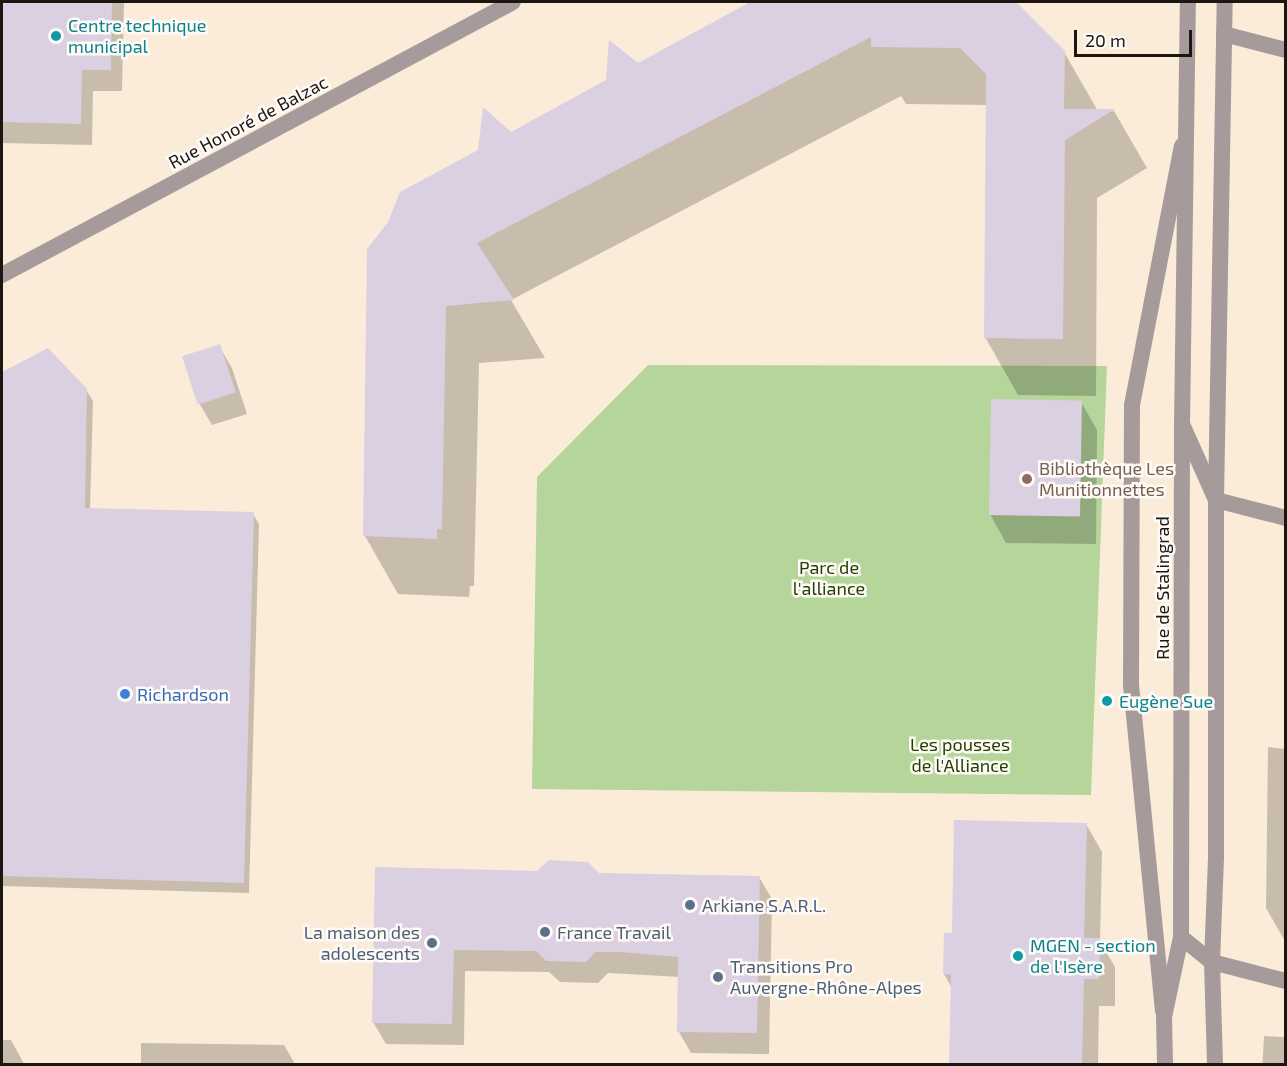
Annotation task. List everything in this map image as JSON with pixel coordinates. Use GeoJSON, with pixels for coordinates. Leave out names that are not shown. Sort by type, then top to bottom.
{"type":"FeatureCollection","features":[{"type":"Feature","properties":{"kind":"street","name":"Rue Honoré de Balzac"},"geometry":{"type":"LineString","coordinates":[[2,275],[513,2]]}},
{"type":"Feature","properties":{"kind":"street","name":"Rue de Stalingrad"},"geometry":{"type":"LineString","coordinates":[[1165,1065],[1164,1017],[1181,937],[1182,424],[1188,2]]}},
{"type":"Feature","properties":{"kind":"street"},"geometry":{"type":"LineString","coordinates":[[1215,1065],[1212,962],[1216,857],[1216,500],[1225,2]]}},
{"type":"Feature","properties":{"kind":"street"},"geometry":{"type":"LineString","coordinates":[[1224,34],[1286,50]]}},
{"type":"Feature","properties":{"kind":"street"},"geometry":{"type":"LineString","coordinates":[[1164,1017],[1131,687],[1132,405],[1187,116]]}},
{"type":"Feature","properties":{"kind":"street"},"geometry":{"type":"LineString","coordinates":[[1182,424],[1216,500]]}},
{"type":"Feature","properties":{"kind":"street"},"geometry":{"type":"LineString","coordinates":[[1216,500],[1286,518]]}},
{"type":"Feature","properties":{"kind":"street"},"geometry":{"type":"LineString","coordinates":[[1181,937],[1212,962],[1286,981]]}},
{"type":"Feature","properties":{"kind":"green space","name":"Parc de l'alliance"},"geometry":{"type":"Polygon","coordinates":[[[648,365],[1107,366],[1091,795],[532,789],[537,477],[648,365]]]}},
{"type":"Feature","properties":{"kind":"building","name":"Centre technique municipal"},"geometry":{"type":"Polygon","coordinates":[[[2,2],[112,2],[111,70],[82,70],[81,124],[2,122],[2,2]]]}},
{"type":"Feature","properties":{"kind":"building"},"geometry":{"type":"Polygon","coordinates":[[[750,2],[1016,2],[1065,51],[1064,109],[1115,109],[1065,140],[1063,339],[984,338],[986,74],[960,48],[871,47],[871,37],[477,243],[514,300],[446,306],[442,529],[437,529],[437,539],[363,536],[367,249],[388,222],[400,192],[478,150],[483,107],[511,132],[606,80],[609,40],[638,63],[750,2]]]}},
{"type":"Feature","properties":{"kind":"building"},"geometry":{"type":"Polygon","coordinates":[[[220,344],[236,393],[198,405],[182,356],[220,344]]]}},
{"type":"Feature","properties":{"kind":"building","name":"Richardson"},"geometry":{"type":"Polygon","coordinates":[[[48,348],[87,389],[85,508],[254,512],[244,883],[2,876],[2,372],[48,348]]]}},
{"type":"Feature","properties":{"kind":"building","name":"Bibliothèque Les Munitionnettes"},"geometry":{"type":"Polygon","coordinates":[[[991,399],[1082,401],[1080,517],[989,515],[991,399]]]}},
{"type":"Feature","properties":{"kind":"building","name":"MGEN - section de l'Isère"},"geometry":{"type":"Polygon","coordinates":[[[954,820],[1087,823],[1084,938],[1100,938],[1099,979],[1084,979],[1082,1065],[949,1065],[951,975],[943,974],[944,933],[952,933],[954,820]]]}},
{"type":"Feature","properties":{"kind":"building"},"geometry":{"type":"Polygon","coordinates":[[[549,860],[588,862],[599,873],[760,876],[757,1033],[677,1032],[678,957],[620,952],[595,952],[586,962],[546,961],[536,951],[454,950],[452,1024],[372,1023],[375,867],[537,871],[549,860]]]}},
{"type":"Feature","properties":{"kind":"place","name":"Centre technique municipal"},"geometry":{"type":"Point","coordinates":[56,36]}},
{"type":"Feature","properties":{"kind":"place","name":"Bibliothèque Les Munitionnettes"},"geometry":{"type":"Point","coordinates":[1027,479]}},
{"type":"Feature","properties":{"kind":"place","name":"Richardson"},"geometry":{"type":"Point","coordinates":[125,694]}},
{"type":"Feature","properties":{"kind":"place","name":"Eugène Sue"},"geometry":{"type":"Point","coordinates":[1107,701]}},
{"type":"Feature","properties":{"kind":"place","name":"Arkiane S.A.R.L."},"geometry":{"type":"Point","coordinates":[690,905]}},
{"type":"Feature","properties":{"kind":"place","name":"France Travail"},"geometry":{"type":"Point","coordinates":[545,932]}},
{"type":"Feature","properties":{"kind":"place","name":"La maison des adolescents"},"geometry":{"type":"Point","coordinates":[432,943]}},
{"type":"Feature","properties":{"kind":"place","name":"MGEN - section de l'Isère"},"geometry":{"type":"Point","coordinates":[1018,956]}},
{"type":"Feature","properties":{"kind":"place","name":"Transitions Pro Auvergne-Rhône-Alpes"},"geometry":{"type":"Point","coordinates":[718,977]}},
{"type":"Feature","properties":{"kind":"park label","name":"Les pousses de l'Alliance"},"geometry":{"type":"Point","coordinates":[960,756]}}]}
